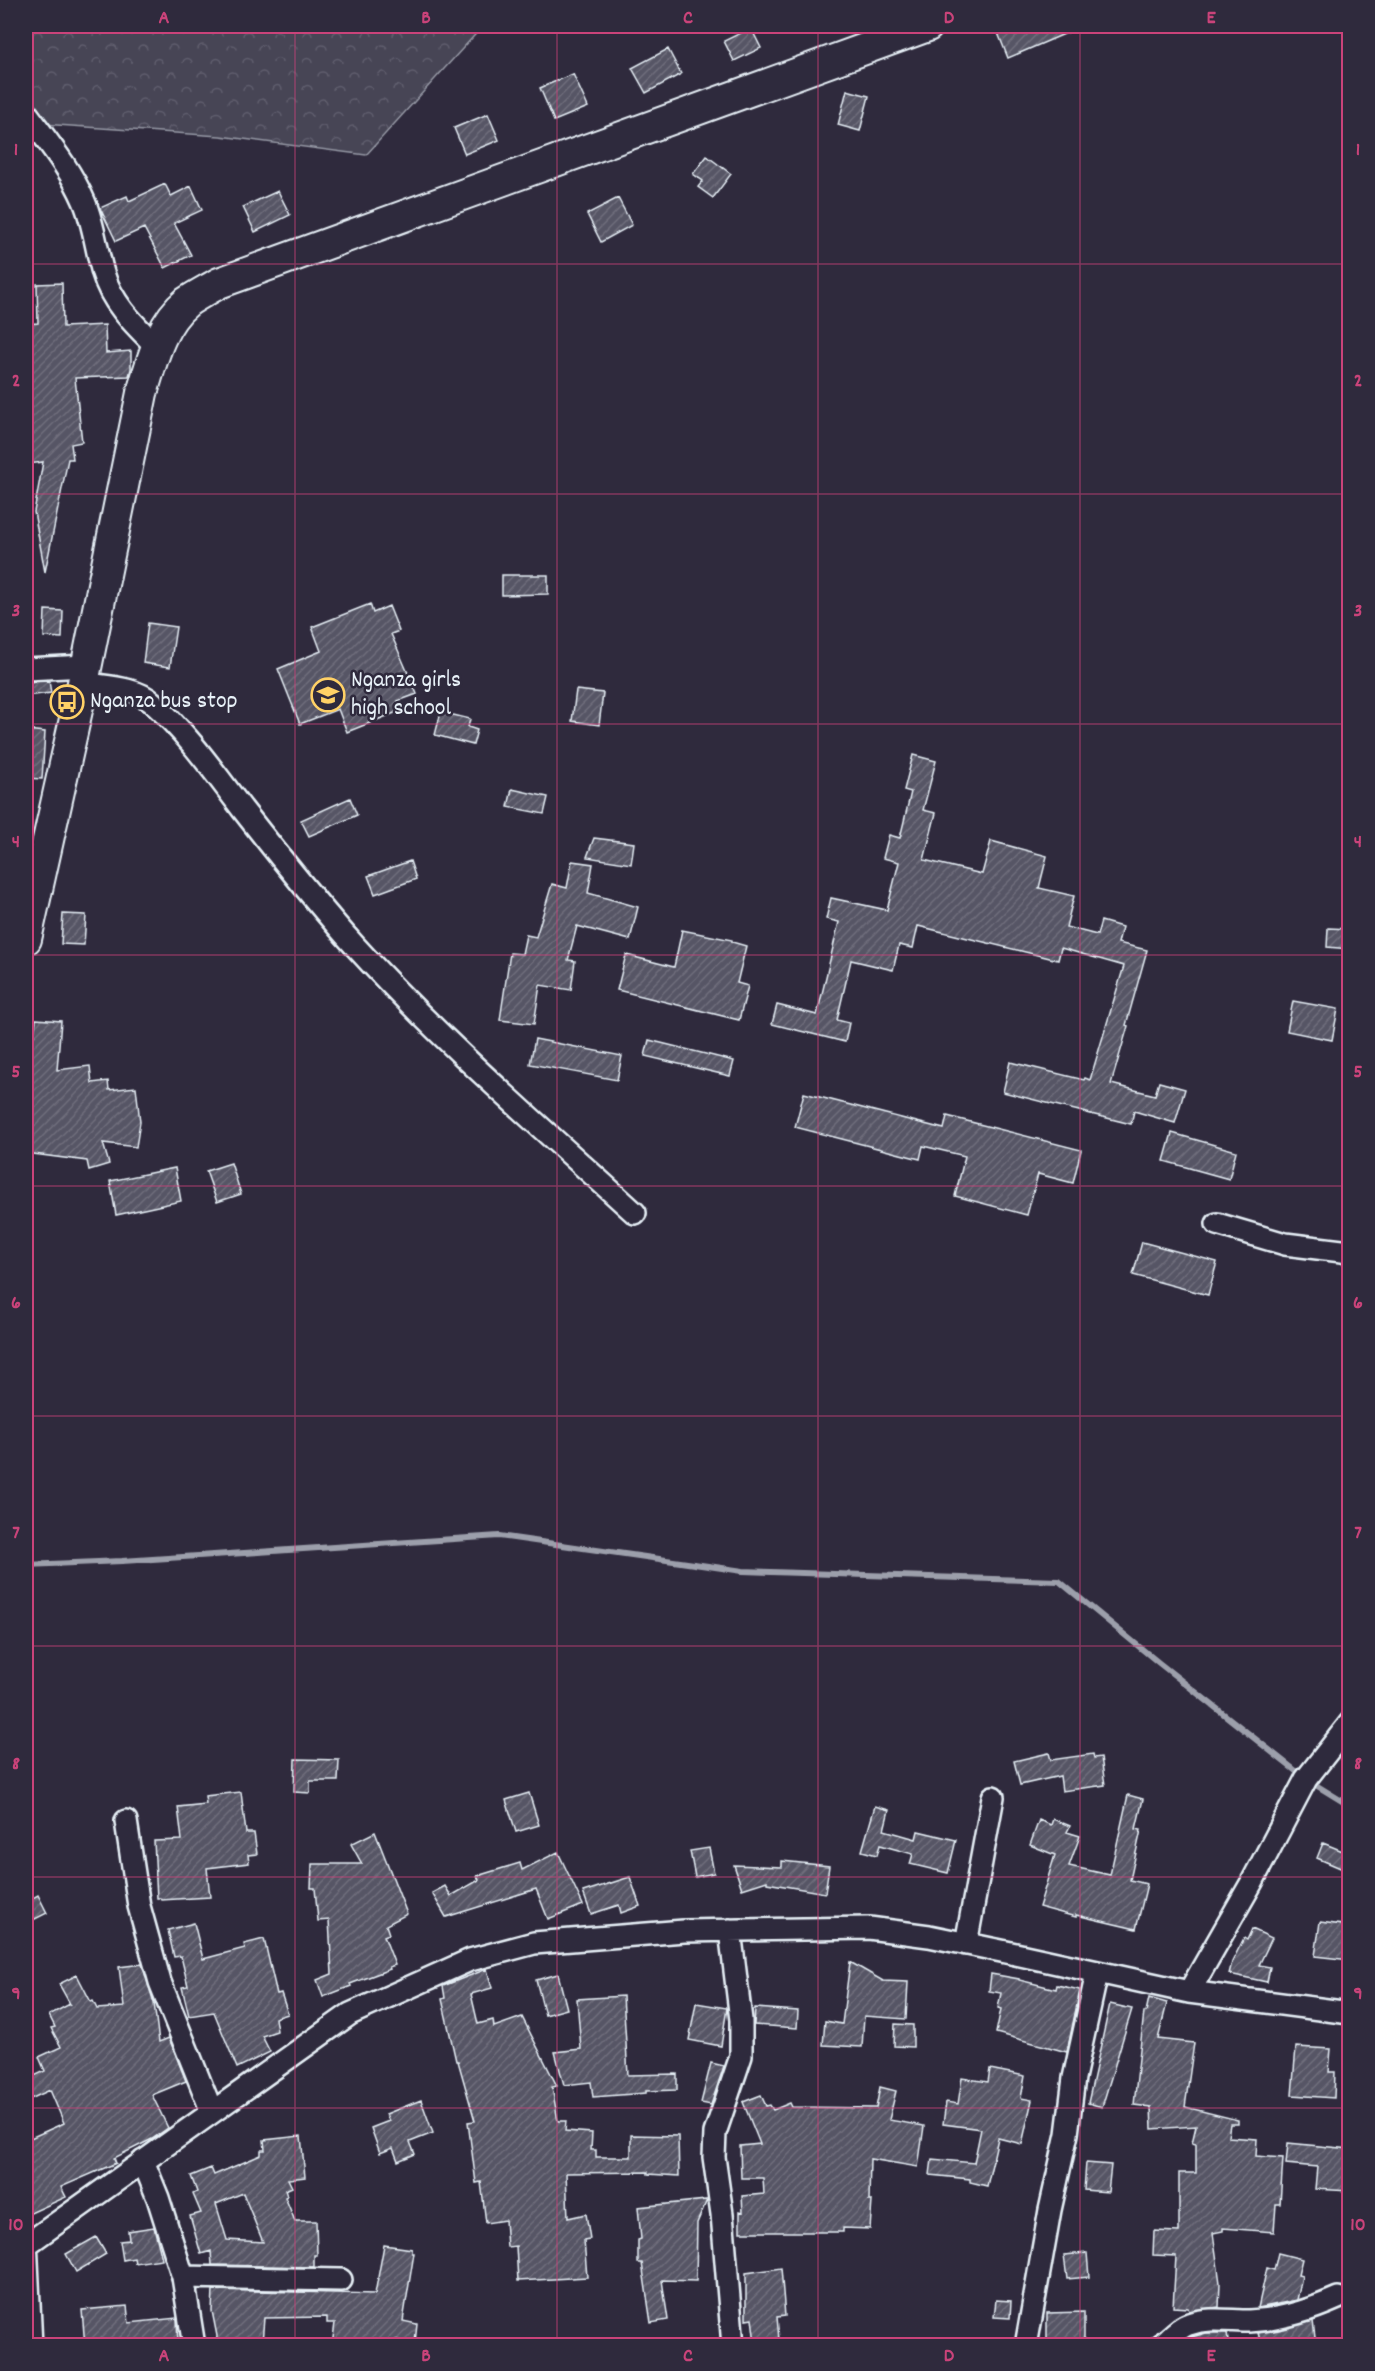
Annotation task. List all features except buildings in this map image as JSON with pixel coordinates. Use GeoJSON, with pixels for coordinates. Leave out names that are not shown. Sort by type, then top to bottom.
{"type":"FeatureCollection","features":[{"type":"Feature","properties":{"kind":"main road"},"geometry":{"type":"LineString","coordinates":[[26,939],[85,675],[142,393],[157,347],[170,321],[187,303],[219,283],[928,26]]}},
{"type":"Feature","properties":{"kind":"street"},"geometry":{"type":"LineString","coordinates":[[26,112],[66,164],[84,201],[109,290],[123,313],[157,347]]}},
{"type":"Feature","properties":{"kind":"street"},"geometry":{"type":"LineString","coordinates":[[26,669],[85,675],[150,700],[187,735],[243,810],[356,947],[455,1048],[635,1212]]}},
{"type":"Feature","properties":{"kind":"street"},"geometry":{"type":"LineString","coordinates":[[1217,1224],[1285,1244],[1350,1252]]}},
{"type":"Feature","properties":{"kind":"street"},"geometry":{"type":"LineString","coordinates":[[1189,1992],[1252,1882],[1306,1779],[1350,1723]]}},
{"type":"Feature","properties":{"kind":"street"},"geometry":{"type":"LineString","coordinates":[[966,1944],[993,1797]]}},
{"type":"Feature","properties":{"kind":"street"},"geometry":{"type":"LineString","coordinates":[[126,1821],[140,1906],[160,1982],[212,2112]]}},
{"type":"Feature","properties":{"kind":"street"},"geometry":{"type":"LineString","coordinates":[[31,2346],[26,2242],[350,2014],[470,1960],[534,1943],[684,1931],[869,1928],[966,1944],[1189,1992],[1350,2013]]}},
{"type":"Feature","properties":{"kind":"street"},"geometry":{"type":"LineString","coordinates":[[730,1930],[741,2020],[741,2056],[715,2133],[714,2157],[722,2214],[733,2346]]}},
{"type":"Feature","properties":{"kind":"street"},"geometry":{"type":"LineString","coordinates":[[1026,2346],[1050,2210],[1067,2134],[1074,2078],[1097,1973]]}},
{"type":"Feature","properties":{"kind":"street"},"geometry":{"type":"LineString","coordinates":[[143,2161],[159,2198],[183,2277],[194,2346]]}},
{"type":"Feature","properties":{"kind":"street"},"geometry":{"type":"LineString","coordinates":[[183,2277],[341,2280]]}},
{"type":"Feature","properties":{"kind":"street"},"geometry":{"type":"LineString","coordinates":[[1160,2346],[1188,2324],[1211,2319],[1250,2321],[1278,2317],[1320,2306],[1338,2298]]}},
{"type":"Feature","properties":{"kind":"green space"},"geometry":{"type":"Polygon","coordinates":[[[26,26],[483,26],[366,155],[220,136],[42,124],[26,104],[26,26]]]}},
{"type":"Feature","properties":{"kind":"waterway"},"geometry":{"type":"LineString","coordinates":[[26,1565],[122,1561],[499,1536],[743,1571],[1059,1581],[1306,1779],[1350,1806]]}},
{"type":"Feature","properties":{"kind":"place","name":"Nganza girls high school"},"geometry":{"type":"Point","coordinates":[328,695]}},
{"type":"Feature","properties":{"kind":"place","name":"Nganza bus stop"},"geometry":{"type":"Point","coordinates":[67,702]}}]}
